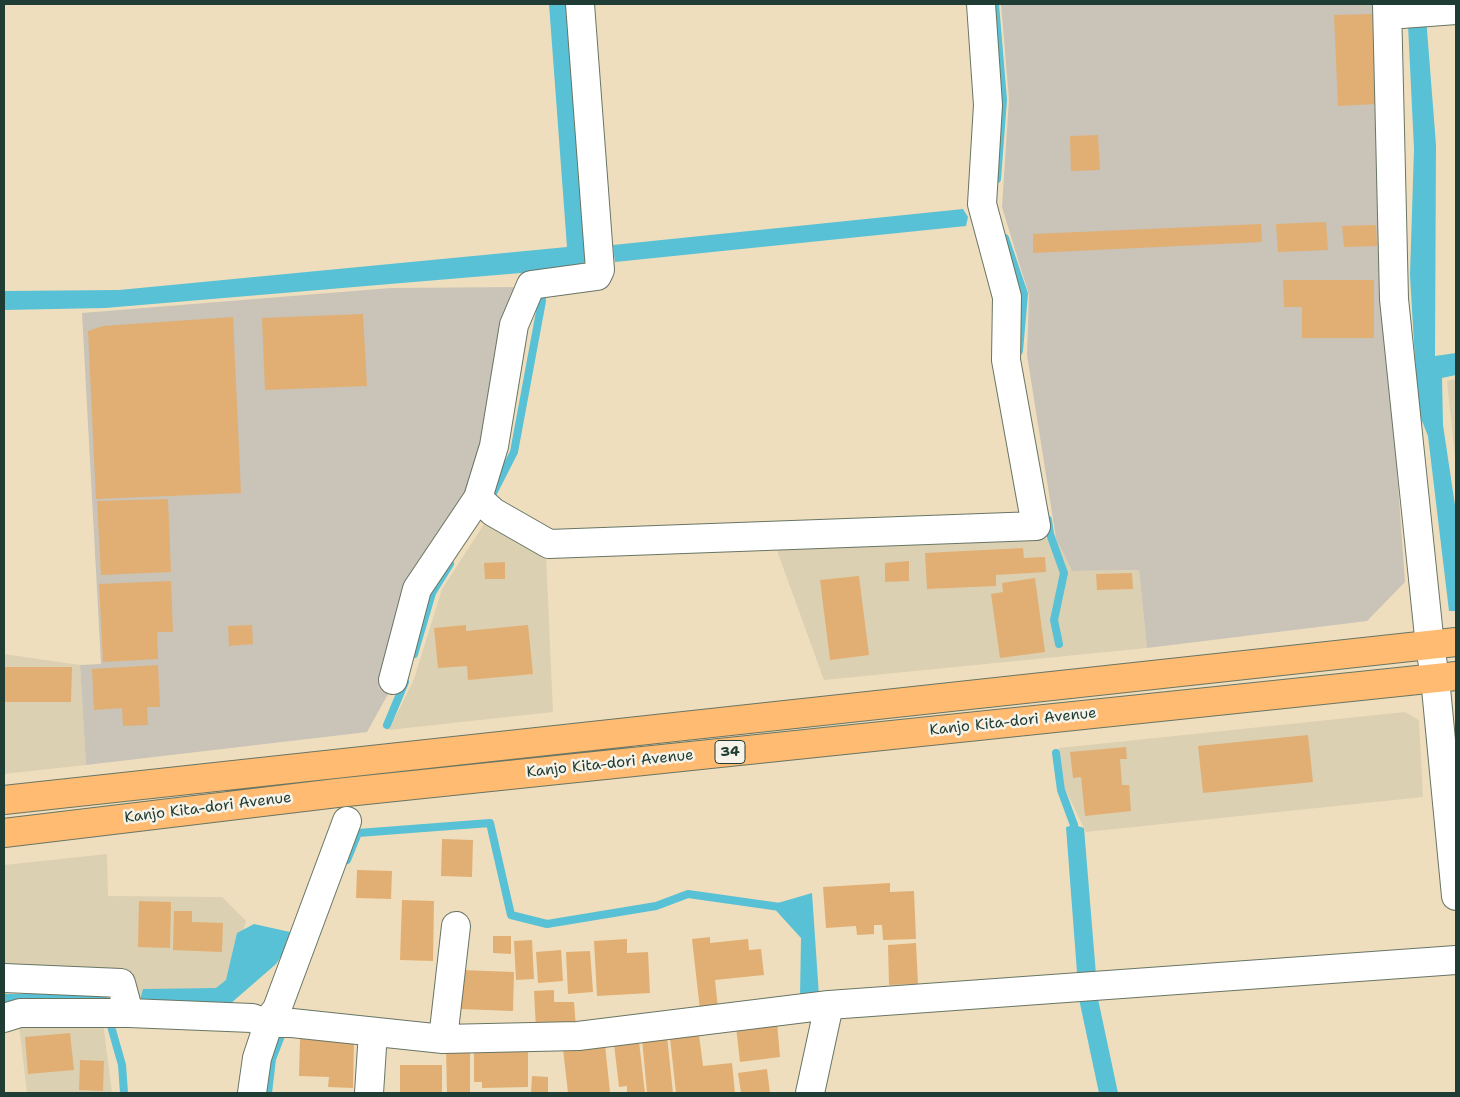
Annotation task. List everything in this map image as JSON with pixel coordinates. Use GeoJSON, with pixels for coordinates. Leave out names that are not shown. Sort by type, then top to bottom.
{"type":"FeatureCollection","features":[{"type":"Feature","properties":{"kind":"highway","name":"Kanjo Kita-dori Avenue"},"geometry":{"type":"LineString","coordinates":[[4,800],[1456,642]]}},
{"type":"Feature","properties":{"kind":"highway","name":"Kanjo Kita-dori Avenue"},"geometry":{"type":"LineString","coordinates":[[4,833],[337,792],[1446,677]]}},
{"type":"Feature","properties":{"kind":"street"},"geometry":{"type":"LineString","coordinates":[[393,680],[418,589],[486,505],[514,326],[541,283],[597,276],[600,270],[580,4]]}},
{"type":"Feature","properties":{"kind":"street"},"geometry":{"type":"LineString","coordinates":[[486,505],[549,544],[1036,526],[1006,360],[1007,297],[982,204],[988,104],[981,4]]}},
{"type":"Feature","properties":{"kind":"street"},"geometry":{"type":"LineString","coordinates":[[1445,11],[1392,11],[1394,299],[1430,646],[1446,677],[1456,895]]}},
{"type":"Feature","properties":{"kind":"street"},"geometry":{"type":"LineString","coordinates":[[279,1023],[277,1009],[347,821]]}},
{"type":"Feature","properties":{"kind":"street"},"geometry":{"type":"LineString","coordinates":[[443,1039],[456,926]]}},
{"type":"Feature","properties":{"kind":"street"},"geometry":{"type":"LineString","coordinates":[[4,1018],[20,1013],[115,1013],[252,1018],[279,1023],[443,1039],[578,1036],[829,1006],[1456,960]]}},
{"type":"Feature","properties":{"kind":"street"},"geometry":{"type":"LineString","coordinates":[[4,978],[121,983],[115,1013]]}},
{"type":"Feature","properties":{"kind":"street"},"geometry":{"type":"LineString","coordinates":[[810,1093],[829,1006]]}},
{"type":"Feature","properties":{"kind":"street"},"geometry":{"type":"LineString","coordinates":[[252,1093],[257,1058],[266,1031],[279,1023]]}},
{"type":"Feature","properties":{"kind":"street"},"geometry":{"type":"LineString","coordinates":[[369,1093],[373,1032]]}},
{"type":"Feature","properties":{"kind":"shaded area"},"geometry":{"type":"Polygon","coordinates":[[[1001,4],[1374,4],[1385,304],[1405,582],[1367,621],[1147,648],[1139,570],[1072,571],[1056,538],[1027,355],[1029,295],[1002,207],[1009,99],[1001,4]]]}},
{"type":"Feature","properties":{"kind":"shaded area"},"geometry":{"type":"Polygon","coordinates":[[[520,287],[472,498],[411,589],[393,685],[367,732],[86,765],[80,665],[101,664],[82,313],[391,288],[520,287]]]}},
{"type":"Feature","properties":{"kind":"shaded area"},"geometry":{"type":"Polygon","coordinates":[[[1456,379],[1456,467],[1447,381],[1456,379]]]}},
{"type":"Feature","properties":{"kind":"shaded area"},"geometry":{"type":"Polygon","coordinates":[[[486,521],[546,554],[553,712],[389,730],[414,679],[442,589],[486,521]]]}},
{"type":"Feature","properties":{"kind":"shaded area"},"geometry":{"type":"Polygon","coordinates":[[[1056,538],[1072,571],[1139,570],[1147,648],[824,680],[776,548],[1056,538]]]}},
{"type":"Feature","properties":{"kind":"shaded area"},"geometry":{"type":"Polygon","coordinates":[[[4,654],[80,665],[86,765],[4,774],[4,654]]]}},
{"type":"Feature","properties":{"kind":"shaded area"},"geometry":{"type":"Polygon","coordinates":[[[1405,712],[1419,720],[1423,797],[1086,832],[1065,789],[1059,748],[1405,712]]]}},
{"type":"Feature","properties":{"kind":"shaded area"},"geometry":{"type":"Polygon","coordinates":[[[107,854],[108,896],[222,897],[246,921],[224,992],[146,995],[103,1022],[112,1093],[27,1093],[19,1025],[109,974],[4,970],[4,865],[107,854]]]}},
{"type":"Feature","properties":{"kind":"water"},"geometry":{"type":"Polygon","coordinates":[[[549,4],[566,4],[587,259],[580,268],[105,308],[4,310],[4,291],[119,290],[567,247],[549,4]]]}},
{"type":"Feature","properties":{"kind":"water"},"geometry":{"type":"Polygon","coordinates":[[[1407,4],[1425,4],[1436,145],[1435,356],[1456,353],[1456,375],[1442,378],[1443,425],[1456,512],[1456,611],[1449,611],[1428,436],[1418,411],[1410,275],[1414,149],[1407,4]]]}},
{"type":"Feature","properties":{"kind":"water"},"geometry":{"type":"Polygon","coordinates":[[[963,209],[968,217],[966,226],[615,262],[613,245],[963,209]]]}},
{"type":"Feature","properties":{"kind":"water"},"geometry":{"type":"Polygon","coordinates":[[[1074,825],[1084,828],[1098,999],[1118,1093],[1099,1093],[1079,999],[1066,827],[1074,825]]]}},
{"type":"Feature","properties":{"kind":"water"},"geometry":{"type":"Polygon","coordinates":[[[812,893],[819,996],[800,997],[801,938],[771,905],[812,893]]]}},
{"type":"Feature","properties":{"kind":"water"},"geometry":{"type":"Polygon","coordinates":[[[254,924],[290,932],[285,951],[276,964],[230,1004],[140,1000],[143,989],[216,988],[226,980],[237,933],[254,924]]]}},
{"type":"Feature","properties":{"kind":"building"},"geometry":{"type":"Polygon","coordinates":[[[1372,14],[1377,104],[1338,106],[1334,15],[1372,14]]]}},
{"type":"Feature","properties":{"kind":"building"},"geometry":{"type":"Polygon","coordinates":[[[1098,135],[1100,170],[1071,171],[1070,136],[1098,135]]]}},
{"type":"Feature","properties":{"kind":"building"},"geometry":{"type":"Polygon","coordinates":[[[1326,222],[1328,250],[1278,252],[1276,224],[1326,222]]]}},
{"type":"Feature","properties":{"kind":"building"},"geometry":{"type":"Polygon","coordinates":[[[1261,224],[1262,242],[1033,253],[1033,234],[1261,224]]]}},
{"type":"Feature","properties":{"kind":"building"},"geometry":{"type":"Polygon","coordinates":[[[1376,225],[1377,246],[1344,247],[1342,226],[1376,225]]]}},
{"type":"Feature","properties":{"kind":"building"},"geometry":{"type":"Polygon","coordinates":[[[1283,280],[1374,280],[1374,338],[1302,338],[1302,307],[1284,307],[1283,280]]]}},
{"type":"Feature","properties":{"kind":"building"},"geometry":{"type":"Polygon","coordinates":[[[363,314],[367,386],[265,390],[262,318],[363,314]]]}},
{"type":"Feature","properties":{"kind":"building"},"geometry":{"type":"Polygon","coordinates":[[[233,317],[241,493],[96,499],[88,331],[103,326],[233,317]]]}},
{"type":"Feature","properties":{"kind":"building"},"geometry":{"type":"Polygon","coordinates":[[[168,499],[171,572],[101,575],[97,501],[168,499]]]}},
{"type":"Feature","properties":{"kind":"building"},"geometry":{"type":"Polygon","coordinates":[[[1023,548],[1024,558],[1045,557],[1046,572],[996,575],[996,586],[927,589],[925,553],[1023,548]]]}},
{"type":"Feature","properties":{"kind":"building"},"geometry":{"type":"Polygon","coordinates":[[[909,561],[909,581],[885,582],[885,563],[909,561]]]}},
{"type":"Feature","properties":{"kind":"building"},"geometry":{"type":"Polygon","coordinates":[[[505,562],[505,579],[485,579],[484,563],[505,562]]]}},
{"type":"Feature","properties":{"kind":"building"},"geometry":{"type":"Polygon","coordinates":[[[1132,573],[1133,589],[1097,590],[1096,574],[1132,573]]]}},
{"type":"Feature","properties":{"kind":"building"},"geometry":{"type":"Polygon","coordinates":[[[859,576],[869,655],[830,660],[820,580],[859,576]]]}},
{"type":"Feature","properties":{"kind":"building"},"geometry":{"type":"Polygon","coordinates":[[[1035,578],[1045,652],[1000,658],[991,594],[1003,592],[1002,583],[1035,578]]]}},
{"type":"Feature","properties":{"kind":"building"},"geometry":{"type":"Polygon","coordinates":[[[171,581],[173,632],[157,632],[158,659],[103,662],[99,584],[171,581]]]}},
{"type":"Feature","properties":{"kind":"building"},"geometry":{"type":"Polygon","coordinates":[[[252,625],[253,644],[229,646],[228,626],[252,625]]]}},
{"type":"Feature","properties":{"kind":"building"},"geometry":{"type":"Polygon","coordinates":[[[466,625],[466,631],[528,625],[533,674],[468,680],[467,666],[438,668],[434,628],[466,625]]]}},
{"type":"Feature","properties":{"kind":"building"},"geometry":{"type":"Polygon","coordinates":[[[158,665],[160,707],[147,707],[148,725],[123,726],[122,708],[94,710],[92,669],[158,665]]]}},
{"type":"Feature","properties":{"kind":"building"},"geometry":{"type":"Polygon","coordinates":[[[4,667],[72,667],[71,702],[4,702],[4,667]]]}},
{"type":"Feature","properties":{"kind":"building"},"geometry":{"type":"Polygon","coordinates":[[[1308,735],[1313,782],[1203,793],[1198,746],[1308,735]]]}},
{"type":"Feature","properties":{"kind":"building"},"geometry":{"type":"Polygon","coordinates":[[[1126,747],[1127,759],[1120,759],[1122,785],[1129,785],[1131,811],[1085,816],[1081,777],[1073,778],[1070,752],[1126,747]]]}},
{"type":"Feature","properties":{"kind":"building"},"geometry":{"type":"Polygon","coordinates":[[[442,839],[473,840],[472,877],[441,876],[442,839]]]}},
{"type":"Feature","properties":{"kind":"building"},"geometry":{"type":"Polygon","coordinates":[[[357,870],[392,871],[391,899],[356,898],[357,870]]]}},
{"type":"Feature","properties":{"kind":"building"},"geometry":{"type":"Polygon","coordinates":[[[890,883],[890,892],[914,891],[916,939],[883,940],[882,925],[874,925],[874,934],[857,935],[856,926],[826,928],[823,887],[890,883]]]}},
{"type":"Feature","properties":{"kind":"building"},"geometry":{"type":"Polygon","coordinates":[[[402,900],[434,901],[433,961],[400,960],[402,900]]]}},
{"type":"Feature","properties":{"kind":"building"},"geometry":{"type":"Polygon","coordinates":[[[139,901],[171,902],[170,948],[138,947],[139,901]]]}},
{"type":"Feature","properties":{"kind":"building"},"geometry":{"type":"Polygon","coordinates":[[[174,911],[192,911],[192,922],[223,923],[222,952],[173,950],[174,911]]]}},
{"type":"Feature","properties":{"kind":"building"},"geometry":{"type":"Polygon","coordinates":[[[493,936],[511,936],[511,954],[493,953],[493,936]]]}},
{"type":"Feature","properties":{"kind":"building"},"geometry":{"type":"Polygon","coordinates":[[[710,937],[710,943],[748,939],[749,950],[761,949],[764,975],[715,980],[718,1008],[700,1010],[692,939],[710,937]]]}},
{"type":"Feature","properties":{"kind":"building"},"geometry":{"type":"Polygon","coordinates":[[[627,939],[627,953],[648,952],[650,993],[597,996],[594,941],[627,939]]]}},
{"type":"Feature","properties":{"kind":"building"},"geometry":{"type":"Polygon","coordinates":[[[532,940],[534,979],[516,980],[514,941],[532,940]]]}},
{"type":"Feature","properties":{"kind":"building"},"geometry":{"type":"Polygon","coordinates":[[[916,943],[918,984],[889,985],[888,945],[916,943]]]}},
{"type":"Feature","properties":{"kind":"building"},"geometry":{"type":"Polygon","coordinates":[[[561,950],[563,981],[538,983],[536,952],[561,950]]]}},
{"type":"Feature","properties":{"kind":"building"},"geometry":{"type":"Polygon","coordinates":[[[590,951],[593,992],[568,994],[566,952],[590,951]]]}},
{"type":"Feature","properties":{"kind":"building"},"geometry":{"type":"Polygon","coordinates":[[[462,970],[514,972],[513,1011],[460,1009],[462,970]]]}},
{"type":"Feature","properties":{"kind":"building"},"geometry":{"type":"Polygon","coordinates":[[[554,990],[554,1002],[574,1002],[576,1027],[536,1029],[534,991],[554,990]]]}},
{"type":"Feature","properties":{"kind":"building"},"geometry":{"type":"Polygon","coordinates":[[[777,1022],[780,1057],[740,1062],[736,1027],[777,1022]]]}},
{"type":"Feature","properties":{"kind":"building"},"geometry":{"type":"Polygon","coordinates":[[[70,1033],[74,1070],[28,1074],[25,1037],[70,1033]]]}},
{"type":"Feature","properties":{"kind":"building"},"geometry":{"type":"Polygon","coordinates":[[[699,1035],[703,1066],[732,1063],[735,1093],[676,1093],[670,1038],[699,1035]]]}},
{"type":"Feature","properties":{"kind":"building"},"geometry":{"type":"Polygon","coordinates":[[[667,1036],[673,1093],[647,1093],[642,1039],[667,1036]]]}},
{"type":"Feature","properties":{"kind":"building"},"geometry":{"type":"Polygon","coordinates":[[[300,1039],[354,1041],[353,1088],[328,1087],[329,1077],[299,1076],[300,1039]]]}},
{"type":"Feature","properties":{"kind":"building"},"geometry":{"type":"Polygon","coordinates":[[[639,1042],[645,1093],[627,1093],[627,1086],[619,1087],[614,1044],[639,1042]]]}},
{"type":"Feature","properties":{"kind":"building"},"geometry":{"type":"Polygon","coordinates":[[[605,1045],[610,1092],[568,1093],[563,1049],[605,1045]]]}},
{"type":"Feature","properties":{"kind":"building"},"geometry":{"type":"Polygon","coordinates":[[[446,1049],[470,1049],[470,1093],[447,1093],[446,1049]]]}},
{"type":"Feature","properties":{"kind":"building"},"geometry":{"type":"Polygon","coordinates":[[[528,1049],[528,1087],[482,1088],[482,1082],[474,1082],[474,1050],[528,1049]]]}},
{"type":"Feature","properties":{"kind":"building"},"geometry":{"type":"Polygon","coordinates":[[[80,1060],[104,1061],[103,1091],[79,1090],[80,1060]]]}},
{"type":"Feature","properties":{"kind":"building"},"geometry":{"type":"Polygon","coordinates":[[[400,1065],[442,1065],[442,1093],[400,1093],[400,1065]]]}},
{"type":"Feature","properties":{"kind":"building"},"geometry":{"type":"Polygon","coordinates":[[[767,1069],[770,1093],[741,1093],[738,1073],[767,1069]]]}},
{"type":"Feature","properties":{"kind":"building"},"geometry":{"type":"Polygon","coordinates":[[[532,1076],[548,1077],[548,1093],[531,1093],[532,1076]]]}},
{"type":"Feature","properties":{"kind":"waterway"},"geometry":{"type":"LineString","coordinates":[[995,4],[1003,100],[997,179]]}},
{"type":"Feature","properties":{"kind":"waterway"},"geometry":{"type":"LineString","coordinates":[[1005,238],[1024,294],[1019,351]]}},
{"type":"Feature","properties":{"kind":"waterway"},"geometry":{"type":"LineString","coordinates":[[490,499],[514,452],[542,301],[541,288]]}},
{"type":"Feature","properties":{"kind":"waterway"},"geometry":{"type":"LineString","coordinates":[[1048,520],[1050,534],[1064,573],[1054,620],[1059,644]]}},
{"type":"Feature","properties":{"kind":"waterway"},"geometry":{"type":"LineString","coordinates":[[414,654],[432,593],[450,564]]}},
{"type":"Feature","properties":{"kind":"waterway"},"geometry":{"type":"LineString","coordinates":[[387,725],[405,682]]}},
{"type":"Feature","properties":{"kind":"waterway"},"geometry":{"type":"LineString","coordinates":[[1056,753],[1061,790],[1074,825],[1075,834]]}},
{"type":"Feature","properties":{"kind":"waterway"},"geometry":{"type":"LineString","coordinates":[[347,860],[358,833],[490,823],[511,915],[547,924],[656,906],[688,894],[780,907]]}},
{"type":"Feature","properties":{"kind":"waterway"},"geometry":{"type":"LineString","coordinates":[[4,998],[103,998],[122,1065],[124,1093]]}},
{"type":"Feature","properties":{"kind":"waterway"},"geometry":{"type":"LineString","coordinates":[[268,1093],[272,1059],[284,1028]]}}]}
